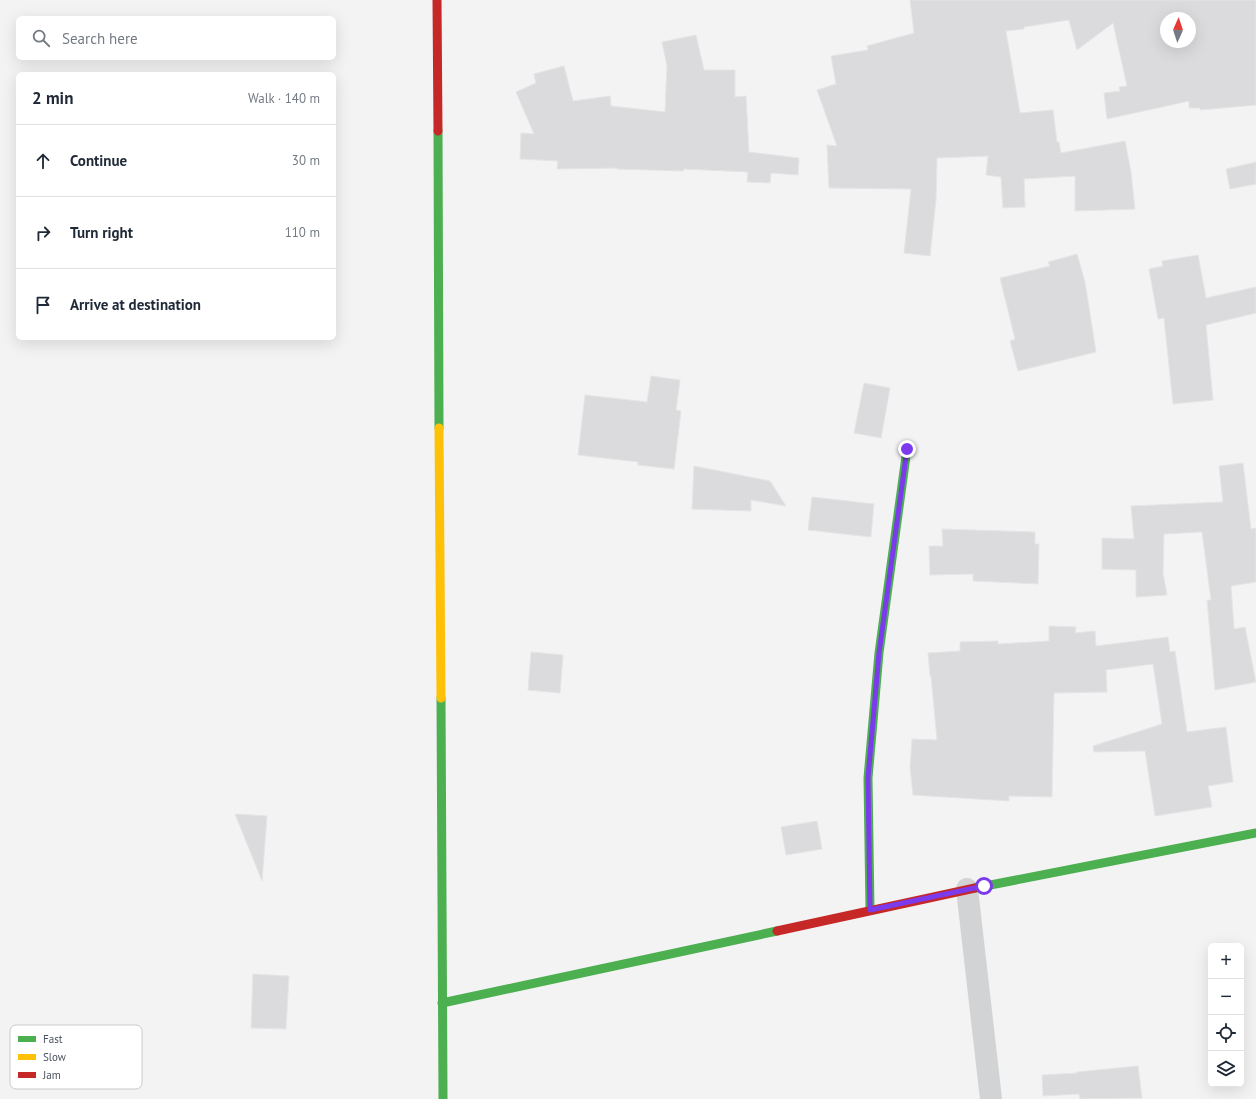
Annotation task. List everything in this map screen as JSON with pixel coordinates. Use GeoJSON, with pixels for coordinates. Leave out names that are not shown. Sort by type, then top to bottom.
{"type":"FeatureCollection","features":[{"type":"Feature","properties":{"kind":"main road"},"geometry":{"type":"LineString","coordinates":[[437,0],[443,1099]]}},
{"type":"Feature","properties":{"kind":"main road"},"geometry":{"type":"LineString","coordinates":[[870,910],[868,778],[879,653],[907,449]]}},
{"type":"Feature","properties":{"kind":"main road"},"geometry":{"type":"LineString","coordinates":[[442,1003],[967,889],[1256,833]]}},
{"type":"Feature","properties":{"kind":"street"},"geometry":{"type":"LineString","coordinates":[[967,889],[991,1099]]}},
{"type":"Feature","properties":{"kind":"building"},"geometry":{"type":"Polygon","coordinates":[[[910,0],[1256,0],[1256,105],[1200,110],[1200,108],[1189,108],[1189,101],[1107,119],[1104,93],[1120,91],[1119,87],[1127,86],[1113,23],[1077,50],[1069,20],[1006,31],[1020,113],[1053,110],[1057,142],[1059,142],[1061,153],[1125,141],[1131,172],[1135,209],[1075,211],[1075,176],[1024,179],[1025,207],[1003,208],[1001,177],[986,175],[988,156],[937,158],[936,200],[930,256],[904,253],[911,189],[829,188],[827,145],[837,146],[817,90],[836,84],[831,56],[868,50],[867,46],[914,33],[910,0]]]}},
{"type":"Feature","properties":{"kind":"building"},"geometry":{"type":"Polygon","coordinates":[[[696,35],[704,70],[735,70],[735,97],[746,96],[749,152],[799,158],[798,175],[771,173],[770,183],[747,182],[748,172],[684,169],[683,171],[617,168],[557,169],[558,161],[520,159],[521,133],[534,134],[516,92],[536,83],[534,74],[564,66],[573,101],[610,96],[611,106],[665,112],[667,66],[662,42],[696,35]]]}},
{"type":"Feature","properties":{"kind":"building"},"geometry":{"type":"Polygon","coordinates":[[[1256,162],[1256,184],[1230,189],[1226,169],[1256,162]]]}},
{"type":"Feature","properties":{"kind":"building"},"geometry":{"type":"Polygon","coordinates":[[[1077,254],[1085,282],[1096,352],[1018,371],[1010,341],[1015,339],[1000,278],[1050,266],[1048,262],[1077,254]]]}},
{"type":"Feature","properties":{"kind":"building"},"geometry":{"type":"Polygon","coordinates":[[[1198,255],[1206,298],[1256,287],[1256,313],[1206,325],[1213,400],[1173,404],[1164,318],[1158,319],[1149,269],[1163,266],[1162,261],[1198,255]]]}},
{"type":"Feature","properties":{"kind":"building"},"geometry":{"type":"Polygon","coordinates":[[[651,376],[680,380],[676,410],[681,411],[674,469],[638,465],[638,462],[578,455],[585,395],[647,402],[651,376]]]}},
{"type":"Feature","properties":{"kind":"building"},"geometry":{"type":"Polygon","coordinates":[[[864,383],[890,388],[881,438],[854,433],[864,383]]]}},
{"type":"Feature","properties":{"kind":"building"},"geometry":{"type":"Polygon","coordinates":[[[1243,463],[1251,529],[1256,528],[1256,582],[1231,586],[1234,629],[1245,627],[1256,682],[1215,690],[1207,600],[1211,600],[1202,532],[1164,534],[1163,573],[1167,595],[1136,597],[1136,570],[1102,569],[1102,538],[1134,539],[1131,506],[1223,502],[1219,466],[1243,463]]]}},
{"type":"Feature","properties":{"kind":"building"},"geometry":{"type":"Polygon","coordinates":[[[694,466],[770,481],[786,506],[751,500],[751,511],[692,509],[694,466]]]}},
{"type":"Feature","properties":{"kind":"building"},"geometry":{"type":"Polygon","coordinates":[[[812,497],[874,504],[871,537],[808,530],[812,497]]]}},
{"type":"Feature","properties":{"kind":"building"},"geometry":{"type":"Polygon","coordinates":[[[942,529],[1035,532],[1035,544],[1039,544],[1038,584],[973,581],[973,574],[930,575],[929,546],[943,546],[942,529]]]}},
{"type":"Feature","properties":{"kind":"building"},"geometry":{"type":"Polygon","coordinates":[[[1049,626],[1076,627],[1075,633],[1095,631],[1096,646],[1168,637],[1170,652],[1175,651],[1187,732],[1226,727],[1233,782],[1208,786],[1212,807],[1155,816],[1145,751],[1094,752],[1093,746],[1162,724],[1153,664],[1106,670],[1107,692],[1054,693],[1052,797],[1009,796],[1009,801],[913,795],[910,767],[912,739],[937,740],[928,653],[960,651],[960,642],[998,641],[998,644],[1049,641],[1049,626]]]}},
{"type":"Feature","properties":{"kind":"building"},"geometry":{"type":"Polygon","coordinates":[[[531,652],[563,655],[560,693],[528,690],[531,652]]]}},
{"type":"Feature","properties":{"kind":"building"},"geometry":{"type":"Polygon","coordinates":[[[235,814],[267,816],[262,881],[235,814]]]}},
{"type":"Feature","properties":{"kind":"building"},"geometry":{"type":"Polygon","coordinates":[[[817,821],[822,849],[786,855],[781,827],[817,821]]]}},
{"type":"Feature","properties":{"kind":"building"},"geometry":{"type":"Polygon","coordinates":[[[253,974],[289,976],[286,1029],[251,1028],[253,974]]]}},
{"type":"Feature","properties":{"kind":"building"},"geometry":{"type":"Polygon","coordinates":[[[1138,1066],[1142,1098],[1080,1099],[1079,1094],[1043,1096],[1042,1075],[1077,1073],[1138,1066]]]}},
{"type":"Feature","properties":{"kind":"traffic: fast"},"geometry":{"type":"LineString","coordinates":[[438,131],[439,428]]}},
{"type":"Feature","properties":{"kind":"traffic: fast"},"geometry":{"type":"LineString","coordinates":[[870,910],[868,778],[879,653],[907,449]]}},
{"type":"Feature","properties":{"kind":"traffic: fast"},"geometry":{"type":"LineString","coordinates":[[441,698],[443,1099]]}},
{"type":"Feature","properties":{"kind":"traffic: fast"},"geometry":{"type":"LineString","coordinates":[[975,888],[1256,833]]}},
{"type":"Feature","properties":{"kind":"traffic: fast"},"geometry":{"type":"LineString","coordinates":[[442,1003],[777,931]]}},
{"type":"Feature","properties":{"kind":"traffic: slow"},"geometry":{"type":"LineString","coordinates":[[439,428],[441,698]]}},
{"type":"Feature","properties":{"kind":"traffic: jam"},"geometry":{"type":"LineString","coordinates":[[437,0],[438,131]]}},
{"type":"Feature","properties":{"kind":"traffic: jam"},"geometry":{"type":"LineString","coordinates":[[777,931],[975,888]]}},
{"type":"Feature","properties":{"kind":"route"},"geometry":{"type":"LineString","coordinates":[[907,449],[879,653],[868,778],[870,910],[984,886]]}}]}
